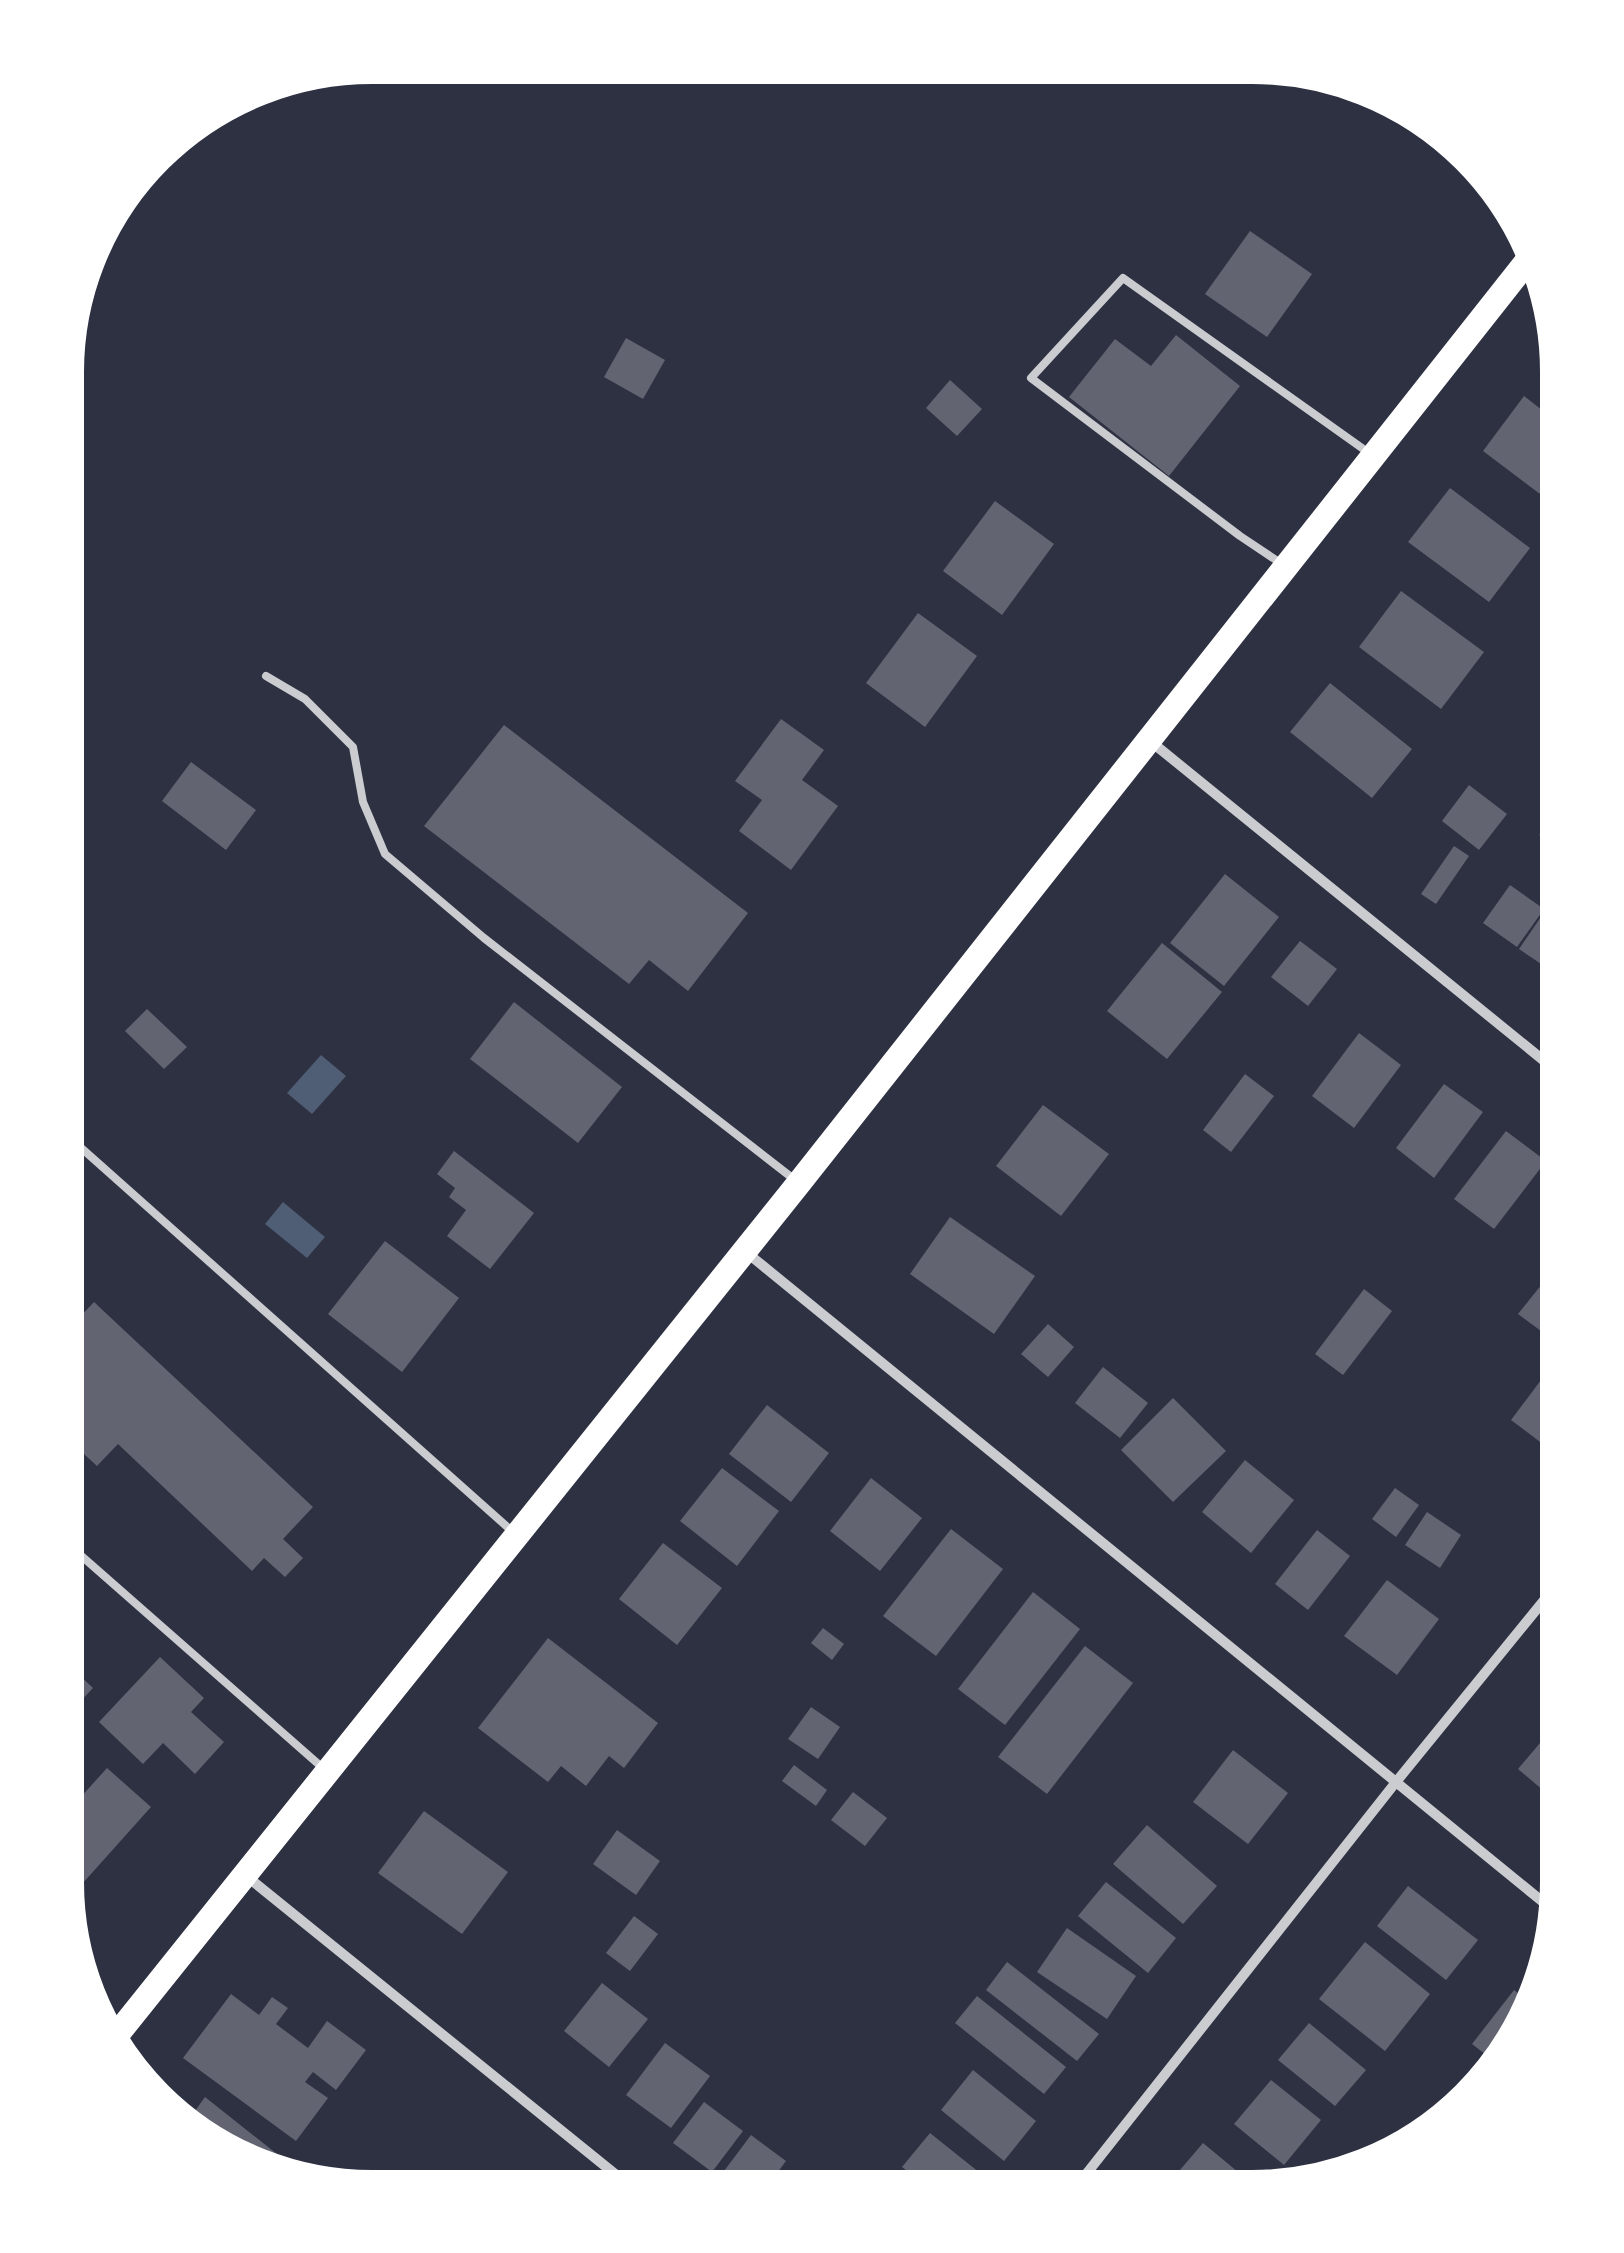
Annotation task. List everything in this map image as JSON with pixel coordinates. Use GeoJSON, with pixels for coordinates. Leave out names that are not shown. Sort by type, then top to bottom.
{"type":"FeatureCollection","features":[{"type":"Feature","properties":{"kind":"main road"},"geometry":{"type":"LineString","coordinates":[[119,2032],[799,1183],[1525,263]]}},
{"type":"Feature","properties":{"kind":"street"},"geometry":{"type":"LineString","coordinates":[[1148,739],[1546,1062]]}},
{"type":"Feature","properties":{"kind":"street"},"geometry":{"type":"LineString","coordinates":[[744,1250],[1545,1905]]}},
{"type":"Feature","properties":{"kind":"street"},"geometry":{"type":"LineString","coordinates":[[1085,2176],[1546,1599]]}},
{"type":"Feature","properties":{"kind":"street"},"geometry":{"type":"LineString","coordinates":[[244,1875],[617,2176]]}},
{"type":"Feature","properties":{"kind":"lane"},"geometry":{"type":"LineString","coordinates":[[1285,566],[1031,378],[1123,278],[1373,455]]}},
{"type":"Feature","properties":{"kind":"lane"},"geometry":{"type":"LineString","coordinates":[[266,676],[305,699],[352,747],[364,802],[385,854],[484,938],[799,1183]]}},
{"type":"Feature","properties":{"kind":"lane"},"geometry":{"type":"LineString","coordinates":[[78,1145],[517,1535]]}},
{"type":"Feature","properties":{"kind":"lane"},"geometry":{"type":"LineString","coordinates":[[78,1554],[327,1772]]}},
{"type":"Feature","properties":{"kind":"water"},"geometry":{"type":"Polygon","coordinates":[[[321,1055],[346,1076],[312,1114],[287,1093],[321,1055]]]}},
{"type":"Feature","properties":{"kind":"water"},"geometry":{"type":"Polygon","coordinates":[[[283,1202],[325,1237],[307,1258],[265,1224],[283,1202]]]}},
{"type":"Feature","properties":{"kind":"building"},"geometry":{"type":"Polygon","coordinates":[[[1250,231],[1312,274],[1267,337],[1205,294],[1250,231]]]}},
{"type":"Feature","properties":{"kind":"building"},"geometry":{"type":"Polygon","coordinates":[[[1176,335],[1240,386],[1169,476],[1069,397],[1115,339],[1151,366],[1176,335]]]}},
{"type":"Feature","properties":{"kind":"building"},"geometry":{"type":"Polygon","coordinates":[[[626,338],[665,360],[643,399],[604,377],[626,338]]]}},
{"type":"Feature","properties":{"kind":"building"},"geometry":{"type":"Polygon","coordinates":[[[950,380],[982,409],[957,436],[926,408],[950,380]]]}},
{"type":"Feature","properties":{"kind":"building"},"geometry":{"type":"Polygon","coordinates":[[[1524,396],[1546,413],[1546,498],[1483,451],[1524,396]]]}},
{"type":"Feature","properties":{"kind":"building"},"geometry":{"type":"Polygon","coordinates":[[[1450,488],[1530,548],[1489,602],[1408,542],[1450,488]]]}},
{"type":"Feature","properties":{"kind":"building"},"geometry":{"type":"Polygon","coordinates":[[[995,501],[1054,544],[1002,615],[943,571],[995,501]]]}},
{"type":"Feature","properties":{"kind":"building"},"geometry":{"type":"Polygon","coordinates":[[[1401,591],[1484,652],[1441,709],[1359,647],[1401,591]]]}},
{"type":"Feature","properties":{"kind":"building"},"geometry":{"type":"Polygon","coordinates":[[[918,613],[977,656],[925,727],[866,683],[918,613]]]}},
{"type":"Feature","properties":{"kind":"building"},"geometry":{"type":"Polygon","coordinates":[[[1330,683],[1412,749],[1372,798],[1290,732],[1330,683]]]}},
{"type":"Feature","properties":{"kind":"building"},"geometry":{"type":"Polygon","coordinates":[[[781,719],[824,750],[802,780],[838,806],[791,870],[739,831],[762,800],[735,781],[781,719]]]}},
{"type":"Feature","properties":{"kind":"building"},"geometry":{"type":"Polygon","coordinates":[[[504,725],[748,913],[688,991],[649,960],[629,984],[424,826],[504,725]]]}},
{"type":"Feature","properties":{"kind":"building"},"geometry":{"type":"Polygon","coordinates":[[[191,762],[256,810],[226,850],[162,801],[191,762]]]}},
{"type":"Feature","properties":{"kind":"building"},"geometry":{"type":"Polygon","coordinates":[[[1469,785],[1507,814],[1479,850],[1442,821],[1469,785]]]}},
{"type":"Feature","properties":{"kind":"building"},"geometry":{"type":"Polygon","coordinates":[[[1454,846],[1469,856],[1436,904],[1421,894],[1454,846]]]}},
{"type":"Feature","properties":{"kind":"building"},"geometry":{"type":"Polygon","coordinates":[[[1225,874],[1279,917],[1224,986],[1170,943],[1225,874]]]}},
{"type":"Feature","properties":{"kind":"building"},"geometry":{"type":"Polygon","coordinates":[[[1510,885],[1544,909],[1517,947],[1483,923],[1510,885]]]}},
{"type":"Feature","properties":{"kind":"building"},"geometry":{"type":"Polygon","coordinates":[[[1545,911],[1546,912],[1546,967],[1519,949],[1545,911]]]}},
{"type":"Feature","properties":{"kind":"building"},"geometry":{"type":"Polygon","coordinates":[[[1300,941],[1337,969],[1308,1006],[1271,977],[1300,941]]]}},
{"type":"Feature","properties":{"kind":"building"},"geometry":{"type":"Polygon","coordinates":[[[1162,943],[1222,992],[1167,1059],[1107,1011],[1162,943]]]}},
{"type":"Feature","properties":{"kind":"building"},"geometry":{"type":"Polygon","coordinates":[[[514,1002],[622,1087],[578,1143],[470,1059],[514,1002]]]}},
{"type":"Feature","properties":{"kind":"building"},"geometry":{"type":"Polygon","coordinates":[[[147,1009],[187,1047],[164,1069],[125,1031],[147,1009]]]}},
{"type":"Feature","properties":{"kind":"building"},"geometry":{"type":"Polygon","coordinates":[[[1359,1033],[1401,1065],[1354,1128],[1312,1096],[1359,1033]]]}},
{"type":"Feature","properties":{"kind":"building"},"geometry":{"type":"Polygon","coordinates":[[[1245,1074],[1274,1096],[1231,1152],[1203,1130],[1245,1074]]]}},
{"type":"Feature","properties":{"kind":"building"},"geometry":{"type":"Polygon","coordinates":[[[1444,1084],[1483,1112],[1434,1178],[1396,1148],[1444,1084]]]}},
{"type":"Feature","properties":{"kind":"building"},"geometry":{"type":"Polygon","coordinates":[[[1043,1105],[1109,1154],[1061,1216],[996,1166],[1043,1105]]]}},
{"type":"Feature","properties":{"kind":"building"},"geometry":{"type":"Polygon","coordinates":[[[1506,1131],[1546,1161],[1494,1229],[1454,1199],[1506,1131]]]}},
{"type":"Feature","properties":{"kind":"building"},"geometry":{"type":"Polygon","coordinates":[[[454,1151],[534,1213],[490,1269],[447,1236],[466,1210],[449,1197],[455,1188],[437,1174],[454,1151]]]}},
{"type":"Feature","properties":{"kind":"building"},"geometry":{"type":"Polygon","coordinates":[[[950,1217],[1035,1276],[994,1334],[910,1274],[950,1217]]]}},
{"type":"Feature","properties":{"kind":"building"},"geometry":{"type":"Polygon","coordinates":[[[385,1241],[459,1298],[402,1372],[328,1314],[385,1241]]]}},
{"type":"Feature","properties":{"kind":"building"},"geometry":{"type":"Polygon","coordinates":[[[1546,1279],[1546,1335],[1518,1314],[1546,1279]]]}},
{"type":"Feature","properties":{"kind":"building"},"geometry":{"type":"Polygon","coordinates":[[[1364,1289],[1392,1311],[1343,1375],[1315,1354],[1364,1289]]]}},
{"type":"Feature","properties":{"kind":"building"},"geometry":{"type":"Polygon","coordinates":[[[94,1302],[313,1507],[283,1539],[303,1558],[285,1577],[264,1558],[252,1571],[118,1444],[97,1466],[78,1449],[78,1319],[94,1302]]]}},
{"type":"Feature","properties":{"kind":"building"},"geometry":{"type":"Polygon","coordinates":[[[1048,1324],[1074,1347],[1048,1377],[1021,1354],[1048,1324]]]}},
{"type":"Feature","properties":{"kind":"building"},"geometry":{"type":"Polygon","coordinates":[[[1103,1367],[1148,1403],[1120,1438],[1075,1403],[1103,1367]]]}},
{"type":"Feature","properties":{"kind":"building"},"geometry":{"type":"Polygon","coordinates":[[[1546,1373],[1546,1446],[1511,1420],[1546,1373]]]}},
{"type":"Feature","properties":{"kind":"building"},"geometry":{"type":"Polygon","coordinates":[[[1173,1398],[1226,1451],[1173,1502],[1121,1450],[1173,1398]]]}},
{"type":"Feature","properties":{"kind":"building"},"geometry":{"type":"Polygon","coordinates":[[[767,1405],[829,1453],[791,1502],[729,1454],[767,1405]]]}},
{"type":"Feature","properties":{"kind":"building"},"geometry":{"type":"Polygon","coordinates":[[[1245,1460],[1294,1500],[1251,1553],[1202,1512],[1245,1460]]]}},
{"type":"Feature","properties":{"kind":"building"},"geometry":{"type":"Polygon","coordinates":[[[722,1468],[779,1511],[737,1566],[680,1521],[722,1468]]]}},
{"type":"Feature","properties":{"kind":"building"},"geometry":{"type":"Polygon","coordinates":[[[871,1478],[922,1518],[880,1571],[830,1531],[871,1478]]]}},
{"type":"Feature","properties":{"kind":"building"},"geometry":{"type":"Polygon","coordinates":[[[1395,1488],[1419,1505],[1396,1537],[1372,1519],[1395,1488]]]}},
{"type":"Feature","properties":{"kind":"building"},"geometry":{"type":"Polygon","coordinates":[[[1427,1512],[1461,1535],[1440,1568],[1405,1545],[1427,1512]]]}},
{"type":"Feature","properties":{"kind":"building"},"geometry":{"type":"Polygon","coordinates":[[[951,1529],[1003,1569],[936,1656],[883,1616],[951,1529]]]}},
{"type":"Feature","properties":{"kind":"building"},"geometry":{"type":"Polygon","coordinates":[[[1317,1530],[1350,1556],[1308,1610],[1275,1584],[1317,1530]]]}},
{"type":"Feature","properties":{"kind":"building"},"geometry":{"type":"Polygon","coordinates":[[[663,1543],[722,1588],[677,1645],[619,1599],[663,1543]]]}},
{"type":"Feature","properties":{"kind":"building"},"geometry":{"type":"Polygon","coordinates":[[[1387,1580],[1439,1619],[1397,1675],[1344,1636],[1387,1580]]]}},
{"type":"Feature","properties":{"kind":"building"},"geometry":{"type":"Polygon","coordinates":[[[1033,1592],[1080,1629],[1005,1725],[958,1689],[1033,1592]]]}},
{"type":"Feature","properties":{"kind":"building"},"geometry":{"type":"Polygon","coordinates":[[[823,1628],[844,1644],[832,1660],[811,1643],[823,1628]]]}},
{"type":"Feature","properties":{"kind":"building"},"geometry":{"type":"Polygon","coordinates":[[[548,1638],[658,1723],[624,1768],[609,1756],[586,1786],[561,1766],[548,1782],[478,1728],[548,1638]]]}},
{"type":"Feature","properties":{"kind":"building"},"geometry":{"type":"Polygon","coordinates":[[[1085,1646],[1133,1683],[1047,1794],[998,1757],[1085,1646]]]}},
{"type":"Feature","properties":{"kind":"building"},"geometry":{"type":"Polygon","coordinates":[[[160,1657],[204,1698],[191,1712],[224,1742],[195,1774],[163,1743],[143,1764],[99,1722],[160,1657]]]}},
{"type":"Feature","properties":{"kind":"building"},"geometry":{"type":"Polygon","coordinates":[[[78,1674],[93,1688],[78,1704],[78,1674]]]}},
{"type":"Feature","properties":{"kind":"building"},"geometry":{"type":"Polygon","coordinates":[[[811,1707],[840,1727],[818,1759],[788,1739],[811,1707]]]}},
{"type":"Feature","properties":{"kind":"building"},"geometry":{"type":"Polygon","coordinates":[[[1546,1736],[1546,1793],[1518,1769],[1546,1736]]]}},
{"type":"Feature","properties":{"kind":"building"},"geometry":{"type":"Polygon","coordinates":[[[1233,1750],[1288,1793],[1248,1844],[1193,1802],[1233,1750]]]}},
{"type":"Feature","properties":{"kind":"building"},"geometry":{"type":"Polygon","coordinates":[[[794,1765],[827,1790],[816,1806],[782,1781],[794,1765]]]}},
{"type":"Feature","properties":{"kind":"building"},"geometry":{"type":"Polygon","coordinates":[[[107,1768],[151,1807],[78,1888],[78,1882],[78,1800],[107,1768]]]}},
{"type":"Feature","properties":{"kind":"building"},"geometry":{"type":"Polygon","coordinates":[[[853,1792],[887,1818],[865,1846],[831,1820],[853,1792]]]}},
{"type":"Feature","properties":{"kind":"building"},"geometry":{"type":"Polygon","coordinates":[[[424,1811],[508,1872],[462,1934],[378,1873],[424,1811]]]}},
{"type":"Feature","properties":{"kind":"building"},"geometry":{"type":"Polygon","coordinates":[[[1147,1825],[1217,1886],[1183,1924],[1113,1864],[1147,1825]]]}},
{"type":"Feature","properties":{"kind":"building"},"geometry":{"type":"Polygon","coordinates":[[[617,1830],[660,1861],[636,1895],[593,1864],[617,1830]]]}},
{"type":"Feature","properties":{"kind":"building"},"geometry":{"type":"Polygon","coordinates":[[[1106,1882],[1176,1938],[1148,1973],[1078,1916],[1106,1882]]]}},
{"type":"Feature","properties":{"kind":"building"},"geometry":{"type":"Polygon","coordinates":[[[1408,1886],[1478,1940],[1446,1980],[1377,1926],[1408,1886]]]}},
{"type":"Feature","properties":{"kind":"building"},"geometry":{"type":"Polygon","coordinates":[[[634,1916],[658,1934],[630,1971],[606,1953],[634,1916]]]}},
{"type":"Feature","properties":{"kind":"building"},"geometry":{"type":"Polygon","coordinates":[[[1067,1928],[1136,1976],[1107,2019],[1037,1972],[1067,1928]]]}},
{"type":"Feature","properties":{"kind":"building"},"geometry":{"type":"Polygon","coordinates":[[[1365,1942],[1430,1994],[1385,2051],[1319,1999],[1365,1942]]]}},
{"type":"Feature","properties":{"kind":"building"},"geometry":{"type":"Polygon","coordinates":[[[1007,1962],[1099,2034],[1077,2061],[986,1990],[1007,1962]]]}},
{"type":"Feature","properties":{"kind":"building"},"geometry":{"type":"Polygon","coordinates":[[[602,1983],[648,2019],[609,2067],[564,2031],[602,1983]]]}},
{"type":"Feature","properties":{"kind":"building"},"geometry":{"type":"Polygon","coordinates":[[[1514,1990],[1522,1997],[1488,2057],[1472,2044],[1514,1990]]]}},
{"type":"Feature","properties":{"kind":"building"},"geometry":{"type":"Polygon","coordinates":[[[231,1994],[259,2015],[272,1997],[288,2008],[276,2024],[308,2048],[327,2021],[366,2050],[336,2090],[313,2072],[305,2082],[328,2098],[296,2141],[183,2058],[231,1994]]]}},
{"type":"Feature","properties":{"kind":"building"},"geometry":{"type":"Polygon","coordinates":[[[977,1996],[1066,2067],[1044,2094],[955,2023],[977,1996]]]}},
{"type":"Feature","properties":{"kind":"building"},"geometry":{"type":"Polygon","coordinates":[[[1309,2023],[1366,2070],[1335,2106],[1278,2060],[1309,2023]]]}},
{"type":"Feature","properties":{"kind":"building"},"geometry":{"type":"Polygon","coordinates":[[[665,2043],[710,2076],[671,2128],[626,2095],[665,2043]]]}},
{"type":"Feature","properties":{"kind":"building"},"geometry":{"type":"Polygon","coordinates":[[[973,2070],[1036,2121],[1004,2161],[941,2110],[973,2070]]]}},
{"type":"Feature","properties":{"kind":"building"},"geometry":{"type":"Polygon","coordinates":[[[1271,2080],[1321,2120],[1284,2165],[1234,2124],[1271,2080]]]}},
{"type":"Feature","properties":{"kind":"building"},"geometry":{"type":"Polygon","coordinates":[[[205,2097],[288,2163],[224,2136],[192,2115],[205,2097]]]}},
{"type":"Feature","properties":{"kind":"building"},"geometry":{"type":"Polygon","coordinates":[[[704,2102],[743,2131],[712,2172],[673,2143],[704,2102]]]}},
{"type":"Feature","properties":{"kind":"building"},"geometry":{"type":"Polygon","coordinates":[[[930,2133],[984,2176],[913,2176],[902,2167],[930,2133]]]}},
{"type":"Feature","properties":{"kind":"building"},"geometry":{"type":"Polygon","coordinates":[[[751,2135],[786,2161],[775,2176],[720,2176],[751,2135]]]}},
{"type":"Feature","properties":{"kind":"building"},"geometry":{"type":"Polygon","coordinates":[[[1203,2143],[1243,2176],[1175,2176],[1203,2143]]]}}]}
